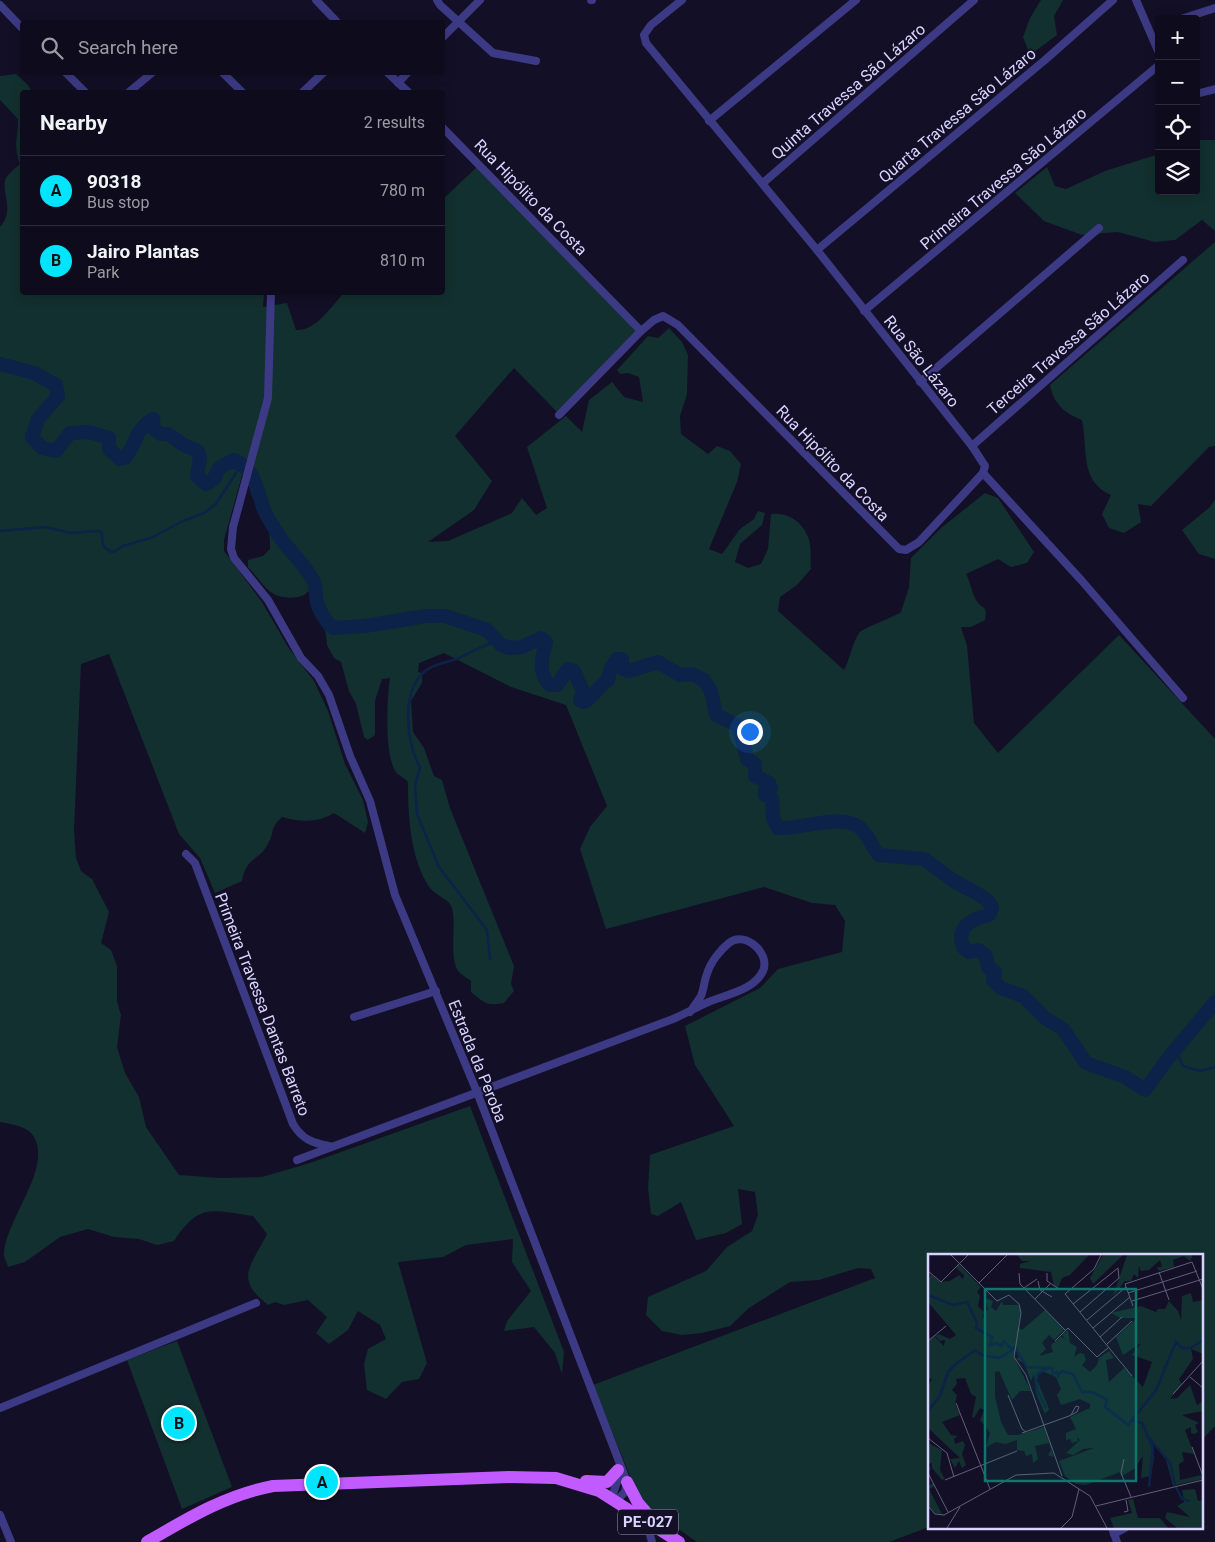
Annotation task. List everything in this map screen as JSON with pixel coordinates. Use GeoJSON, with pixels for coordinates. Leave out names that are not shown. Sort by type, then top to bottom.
{"type":"FeatureCollection","features":[{"type":"Feature","properties":{"kind":"main road"},"geometry":{"type":"LineString","coordinates":[[556,1478],[601,1483],[613,1478],[618,1470]]}},
{"type":"Feature","properties":{"kind":"main road","name":"PE-027"},"geometry":{"type":"LineString","coordinates":[[147,1542],[190,1516],[223,1501],[248,1491],[273,1486],[509,1478],[556,1478],[587,1485],[614,1499],[680,1542]]}},
{"type":"Feature","properties":{"kind":"main road"},"geometry":{"type":"LineString","coordinates":[[627,1482],[644,1510],[680,1542]]}},
{"type":"Feature","properties":{"kind":"street"},"geometry":{"type":"LineString","coordinates":[[316,0],[335,20]]}},
{"type":"Feature","properties":{"kind":"street"},"geometry":{"type":"LineString","coordinates":[[438,0],[440,5],[493,53],[536,61]]}},
{"type":"Feature","properties":{"kind":"street"},"geometry":{"type":"LineString","coordinates":[[445,35],[480,0]]}},
{"type":"Feature","properties":{"kind":"street","name":"Rua São Lázaro"},"geometry":{"type":"LineString","coordinates":[[682,0],[650,25],[644,35],[646,43],[817,250],[972,446],[985,466],[984,473],[1082,581],[1181,697]]}},
{"type":"Feature","properties":{"kind":"street"},"geometry":{"type":"LineString","coordinates":[[709,121],[856,0]]}},
{"type":"Feature","properties":{"kind":"street","name":"Quinta Travessa São Lázaro"},"geometry":{"type":"LineString","coordinates":[[762,183],[974,0]]}},
{"type":"Feature","properties":{"kind":"street","name":"Quarta Travessa São Lázaro"},"geometry":{"type":"LineString","coordinates":[[817,250],[1045,60],[1113,0]]}},
{"type":"Feature","properties":{"kind":"street"},"geometry":{"type":"LineString","coordinates":[[1136,0],[1155,43]]}},
{"type":"Feature","properties":{"kind":"street"},"geometry":{"type":"LineString","coordinates":[[0,5],[20,26]]}},
{"type":"Feature","properties":{"kind":"street"},"geometry":{"type":"LineString","coordinates":[[1193,15],[1215,8]]}},
{"type":"Feature","properties":{"kind":"street"},"geometry":{"type":"LineString","coordinates":[[1149,29],[1155,27]]}},
{"type":"Feature","properties":{"kind":"street","name":"Primeira Travessa São Lázaro"},"geometry":{"type":"LineString","coordinates":[[864,311],[1155,68]]}},
{"type":"Feature","properties":{"kind":"street"},"geometry":{"type":"LineString","coordinates":[[68,75],[83,90]]}},
{"type":"Feature","properties":{"kind":"street"},"geometry":{"type":"LineString","coordinates":[[131,90],[149,75]]}},
{"type":"Feature","properties":{"kind":"street"},"geometry":{"type":"LineString","coordinates":[[225,75],[240,90]]}},
{"type":"Feature","properties":{"kind":"street"},"geometry":{"type":"LineString","coordinates":[[306,90],[321,75]]}},
{"type":"Feature","properties":{"kind":"street"},"geometry":{"type":"LineString","coordinates":[[390,75],[406,90]]}},
{"type":"Feature","properties":{"kind":"street"},"geometry":{"type":"LineString","coordinates":[[398,83],[405,75]]}},
{"type":"Feature","properties":{"kind":"street"},"geometry":{"type":"LineString","coordinates":[[1200,93],[1215,89]]}},
{"type":"Feature","properties":{"kind":"street","name":"Rua Hipólito da Costa"},"geometry":{"type":"LineString","coordinates":[[445,129],[641,331],[654,320],[663,316],[678,325],[899,549],[906,550],[913,547],[984,473]]}},
{"type":"Feature","properties":{"kind":"street"},"geometry":{"type":"LineString","coordinates":[[920,382],[1099,228]]}},
{"type":"Feature","properties":{"kind":"street","name":"Terceira Travessa São Lázaro"},"geometry":{"type":"LineString","coordinates":[[972,446],[1183,260]]}},
{"type":"Feature","properties":{"kind":"street","name":"Estrada da Peroba"},"geometry":{"type":"LineString","coordinates":[[271,295],[268,398],[234,527],[231,542],[234,558],[268,600],[301,658],[318,676],[329,695],[350,756],[370,801],[395,895],[477,1092],[627,1482]]}},
{"type":"Feature","properties":{"kind":"street"},"geometry":{"type":"LineString","coordinates":[[559,414],[641,331]]}},
{"type":"Feature","properties":{"kind":"street","name":"Primeira Travessa Dantas Barreto"},"geometry":{"type":"LineString","coordinates":[[186,854],[195,863],[293,1124],[300,1135],[308,1141],[331,1146]]}},
{"type":"Feature","properties":{"kind":"street"},"geometry":{"type":"LineString","coordinates":[[297,1160],[690,1012],[705,1003],[740,990],[753,982],[762,971],[764,961],[758,947],[743,939],[730,941],[719,953],[707,972],[701,995],[690,1012]]}},
{"type":"Feature","properties":{"kind":"street"},"geometry":{"type":"LineString","coordinates":[[354,1018],[436,992]]}},
{"type":"Feature","properties":{"kind":"street"},"geometry":{"type":"LineString","coordinates":[[0,1408],[256,1304]]}},
{"type":"Feature","properties":{"kind":"street"},"geometry":{"type":"LineString","coordinates":[[614,1499],[618,1470],[617,1455]]}},
{"type":"Feature","properties":{"kind":"street"},"geometry":{"type":"LineString","coordinates":[[614,1499],[625,1492],[627,1482]]}},
{"type":"Feature","properties":{"kind":"street"},"geometry":{"type":"LineString","coordinates":[[0,1515],[11,1542]]}},
{"type":"Feature","properties":{"kind":"street"},"geometry":{"type":"LineString","coordinates":[[646,1520],[652,1542]]}},
{"type":"Feature","properties":{"kind":"green space"},"geometry":{"type":"Polygon","coordinates":[[[1041,0],[1063,0],[1054,16],[1057,35],[1030,55],[1023,37],[1030,18],[1041,0]]]}},
{"type":"Feature","properties":{"kind":"green space"},"geometry":{"type":"Polygon","coordinates":[[[16,74],[31,90],[20,90],[20,164],[16,147],[18,119],[0,100],[0,76],[16,74]]]}},
{"type":"Feature","properties":{"kind":"green space"},"geometry":{"type":"Polygon","coordinates":[[[1200,140],[1215,140],[1215,231],[1202,220],[1175,240],[1155,242],[1118,232],[1082,235],[1044,221],[1015,193],[1047,167],[1055,186],[1066,189],[1105,171],[1155,155],[1155,195],[1200,195],[1200,140]]]}},
{"type":"Feature","properties":{"kind":"green space"},"geometry":{"type":"Polygon","coordinates":[[[20,164],[20,295],[264,295],[263,307],[287,303],[296,330],[304,329],[317,322],[342,295],[445,295],[445,197],[478,166],[637,332],[557,412],[514,368],[455,436],[492,481],[474,510],[428,542],[448,541],[512,513],[522,498],[536,515],[547,508],[527,447],[566,416],[582,432],[589,400],[612,382],[624,397],[643,402],[639,377],[628,373],[620,374],[617,370],[648,336],[658,338],[669,328],[682,342],[688,355],[687,394],[680,416],[681,434],[708,454],[717,446],[730,451],[741,464],[737,482],[709,549],[722,554],[740,529],[754,519],[758,511],[765,513],[762,525],[740,544],[735,562],[748,568],[761,564],[768,549],[771,514],[783,514],[798,522],[805,531],[809,541],[811,569],[797,585],[780,597],[778,611],[844,670],[859,633],[901,612],[909,587],[911,558],[941,528],[985,493],[998,498],[1034,552],[1027,563],[1011,567],[998,559],[966,574],[976,600],[986,612],[985,620],[971,627],[961,627],[967,646],[974,723],[998,753],[1119,635],[1215,739],[1215,1426],[1202,1440],[1202,1254],[928,1254],[928,1527],[889,1542],[697,1542],[648,1508],[635,1488],[593,1385],[875,1278],[871,1269],[858,1268],[819,1280],[790,1282],[749,1308],[730,1326],[702,1333],[682,1335],[662,1331],[646,1315],[648,1297],[706,1271],[727,1247],[752,1231],[758,1215],[755,1192],[738,1189],[742,1224],[726,1233],[696,1240],[681,1202],[658,1216],[651,1214],[648,1188],[650,1155],[734,1126],[695,1065],[685,1026],[760,988],[778,969],[842,952],[845,921],[835,905],[812,903],[764,887],[606,929],[580,849],[590,827],[607,806],[566,705],[511,687],[444,653],[419,663],[418,672],[422,673],[422,683],[411,701],[413,732],[424,748],[434,776],[442,780],[450,808],[514,966],[511,984],[514,991],[504,1003],[490,1004],[479,999],[471,992],[471,981],[459,972],[456,966],[453,950],[454,924],[452,908],[448,902],[430,888],[423,877],[414,851],[410,823],[408,782],[396,772],[392,764],[388,740],[387,712],[390,678],[382,679],[375,701],[375,735],[368,740],[364,737],[356,704],[349,691],[341,662],[334,658],[327,645],[326,634],[312,593],[309,591],[302,596],[291,598],[276,595],[266,588],[248,567],[248,560],[263,556],[270,549],[270,543],[269,531],[251,493],[251,479],[254,471],[246,461],[224,540],[224,551],[262,602],[288,647],[314,681],[328,711],[345,764],[363,800],[368,822],[365,833],[334,813],[322,819],[309,821],[282,817],[275,825],[270,840],[261,854],[246,867],[242,881],[215,893],[200,858],[179,834],[109,654],[81,664],[74,830],[76,858],[81,871],[92,879],[109,912],[101,943],[111,950],[117,966],[117,1001],[121,1015],[117,1047],[125,1073],[139,1097],[146,1127],[179,1175],[220,1178],[262,1177],[310,1163],[470,1106],[564,1352],[562,1374],[555,1353],[534,1327],[504,1331],[507,1321],[531,1291],[512,1262],[513,1239],[466,1245],[443,1257],[398,1262],[427,1363],[419,1379],[402,1382],[386,1399],[367,1390],[364,1364],[368,1349],[386,1339],[380,1325],[358,1311],[348,1330],[329,1344],[316,1333],[327,1317],[308,1300],[284,1305],[275,1302],[268,1305],[251,1287],[248,1279],[251,1263],[267,1234],[253,1216],[216,1211],[207,1212],[191,1220],[174,1241],[157,1245],[139,1239],[114,1237],[88,1229],[60,1237],[25,1262],[8,1267],[4,1254],[7,1239],[33,1178],[38,1149],[34,1137],[28,1130],[0,1122],[0,227],[7,214],[5,184],[10,172],[20,164]]]}},
{"type":"Feature","properties":{"kind":"green space"},"geometry":{"type":"Polygon","coordinates":[[[1215,242],[1215,446],[1209,447],[1151,506],[1138,504],[1141,522],[1124,533],[1109,528],[1102,514],[1111,495],[1101,489],[1089,473],[1082,420],[1065,411],[1057,403],[1050,385],[1215,242]]]}},
{"type":"Feature","properties":{"kind":"green space"},"geometry":{"type":"Polygon","coordinates":[[[1215,499],[1215,559],[1199,554],[1182,530],[1210,507],[1215,499]]]}},
{"type":"Feature","properties":{"kind":"green space"},"geometry":{"type":"Polygon","coordinates":[[[177,1341],[232,1487],[182,1509],[127,1360],[177,1341]]]}},
{"type":"Feature","properties":{"kind":"waterway"},"geometry":{"type":"LineString","coordinates":[[0,364],[34,373],[56,385],[58,396],[38,419],[32,437],[42,448],[56,451],[70,433],[89,432],[109,438],[109,449],[120,459],[125,458],[142,428],[153,419],[154,429],[161,434],[168,434],[184,445],[198,451],[200,458],[197,476],[206,484],[214,479],[219,468],[234,460],[241,464],[250,473],[264,511],[272,525],[313,580],[318,606],[333,628],[365,626],[426,616],[445,616],[487,630],[501,645],[510,648],[522,647],[541,638],[546,642],[542,665],[543,675],[546,680],[550,685],[557,685],[568,669],[574,671],[583,691],[580,700],[584,702],[608,680],[610,670],[617,659],[622,659],[623,669],[629,671],[658,662],[680,675],[692,674],[704,680],[711,691],[716,715],[739,726],[747,759],[755,764],[755,776],[769,783],[771,788],[765,790],[765,795],[772,799],[773,818],[778,828],[831,822],[851,823],[862,830],[879,855],[924,859],[954,881],[988,901],[992,908],[989,915],[976,919],[963,929],[961,940],[963,947],[969,952],[979,950],[986,956],[988,967],[995,972],[993,980],[1001,988],[1023,996],[1045,1018],[1063,1029],[1086,1063],[1125,1077],[1145,1090],[1169,1057],[1215,1002]]}},
{"type":"Feature","properties":{"kind":"waterway"},"geometry":{"type":"LineString","coordinates":[[0,531],[45,527],[71,533],[99,531],[102,533],[105,547],[113,552],[123,546],[153,537],[183,521],[204,513],[216,504],[241,465]]}},
{"type":"Feature","properties":{"kind":"waterway"},"geometry":{"type":"LineString","coordinates":[[490,959],[487,930],[439,867],[417,814],[415,786],[420,767],[411,745],[408,718],[412,692],[424,672],[436,665],[459,658],[497,640]]}},
{"type":"Feature","properties":{"kind":"waterway"},"geometry":{"type":"LineString","coordinates":[[1175,1049],[1183,1066],[1200,1071],[1215,1067]]}},
{"type":"Feature","properties":{"kind":"place","name":"Jairo Plantas"},"geometry":{"type":"Point","coordinates":[179,1423]}},
{"type":"Feature","properties":{"kind":"place","name":"90318"},"geometry":{"type":"Point","coordinates":[322,1482]}}]}
